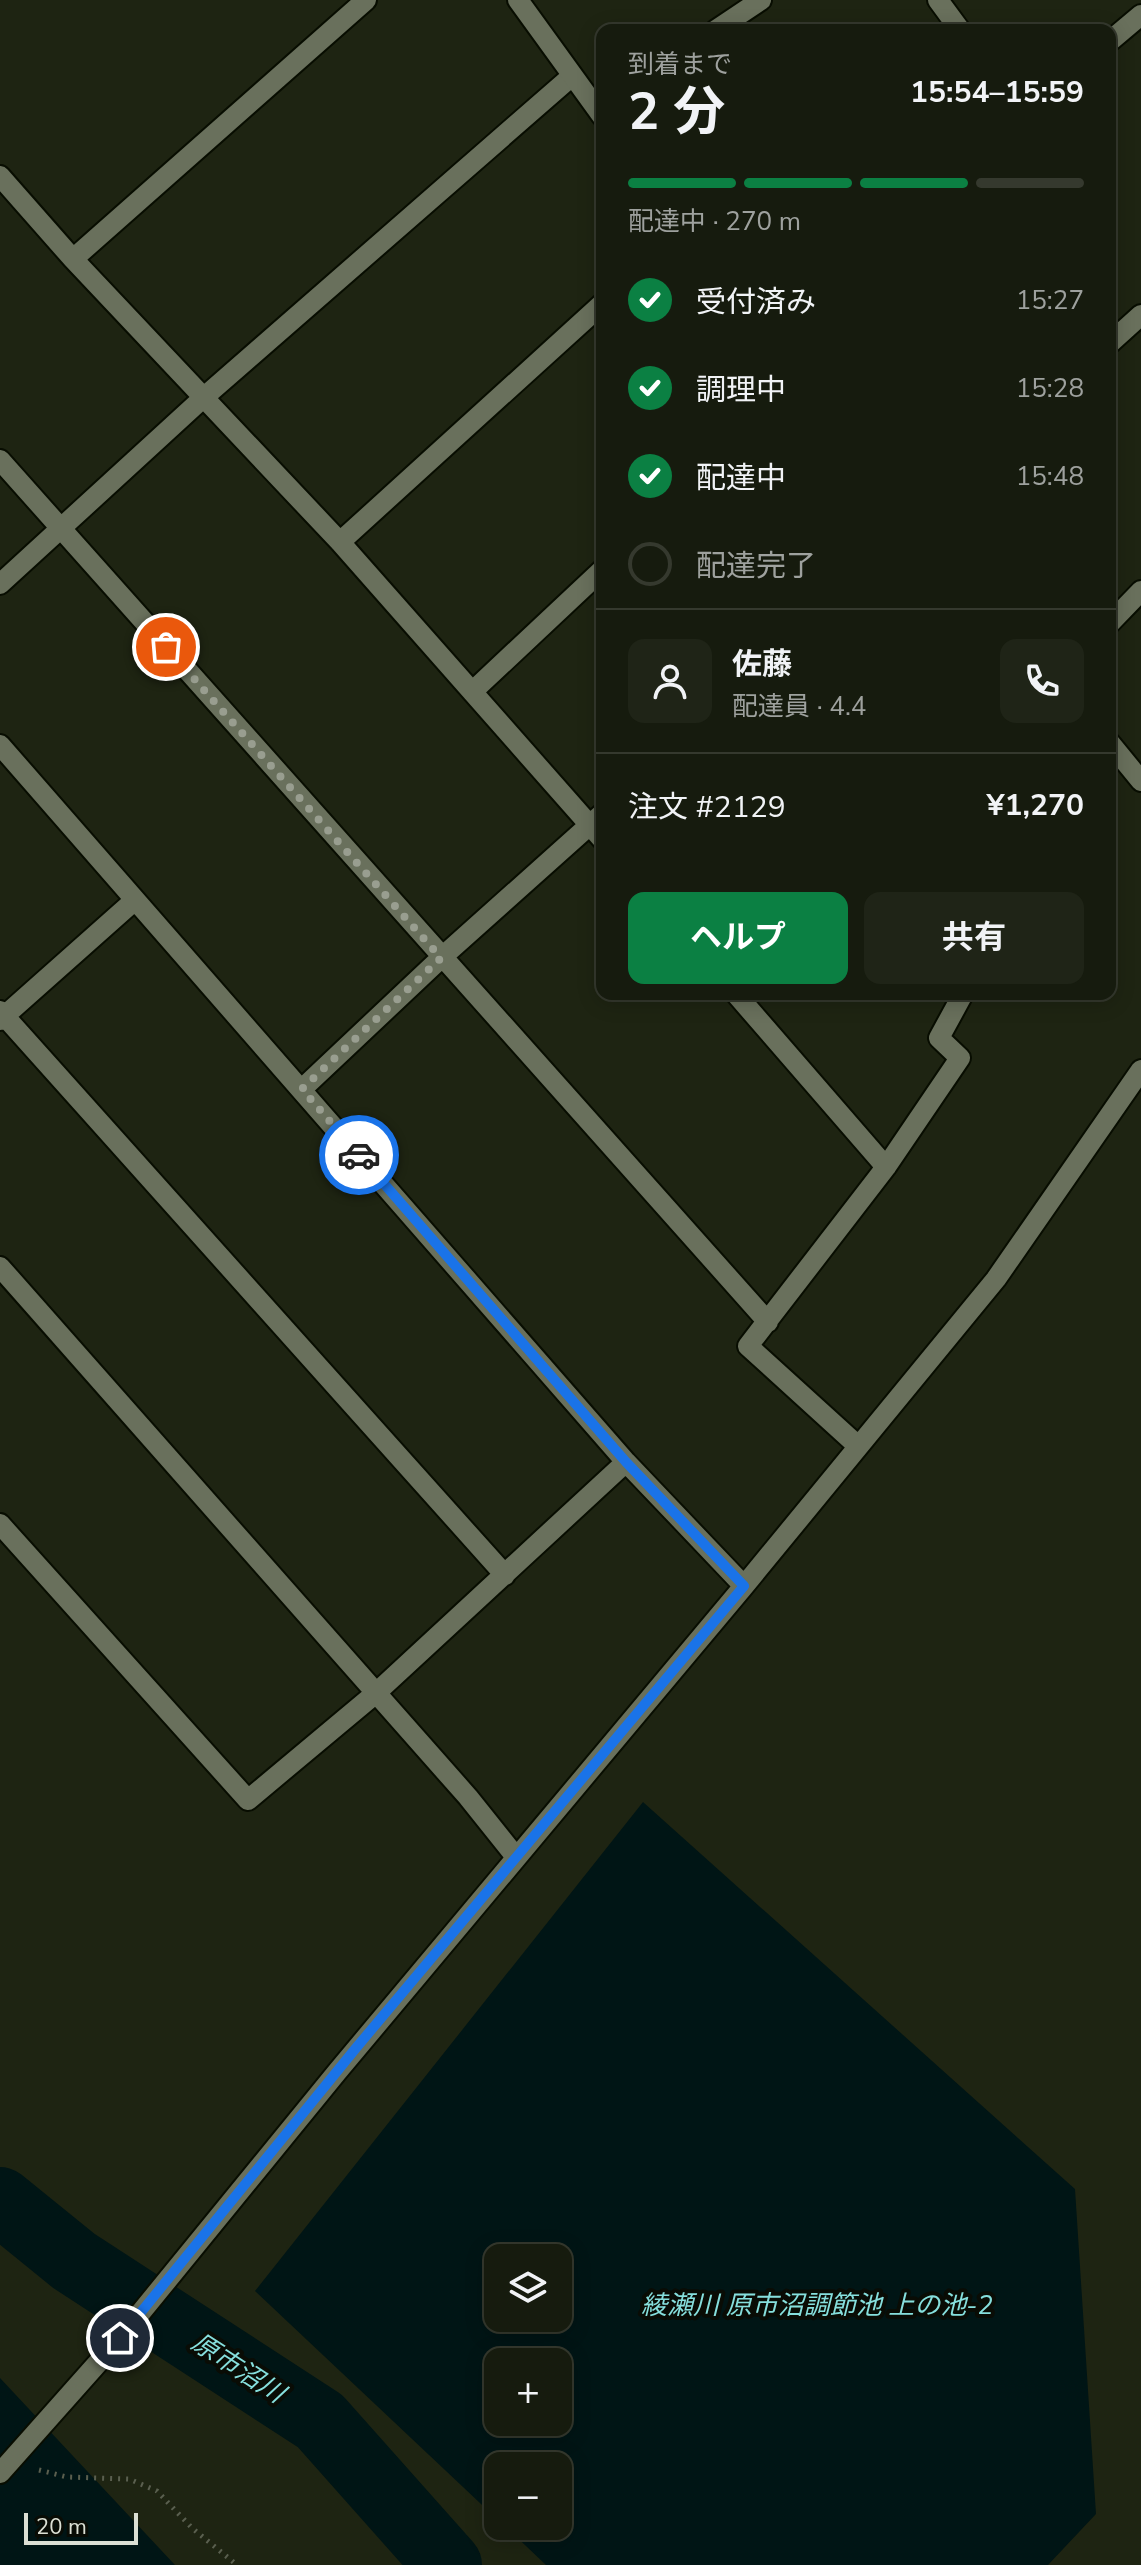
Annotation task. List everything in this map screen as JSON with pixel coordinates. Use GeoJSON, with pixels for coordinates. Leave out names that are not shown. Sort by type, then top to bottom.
{"type":"FeatureCollection","features":[{"type":"Feature","properties":{"kind":"street"},"geometry":{"type":"LineString","coordinates":[[73,259],[366,0]]}},
{"type":"Feature","properties":{"kind":"street"},"geometry":{"type":"LineString","coordinates":[[518,0],[596,105]]}},
{"type":"Feature","properties":{"kind":"street"},"geometry":{"type":"LineString","coordinates":[[725,24],[761,0]]}},
{"type":"Feature","properties":{"kind":"street"},"geometry":{"type":"LineString","coordinates":[[938,0],[956,24]]}},
{"type":"Feature","properties":{"kind":"street"},"geometry":{"type":"LineString","coordinates":[[1116,36],[1140,18]]}},
{"type":"Feature","properties":{"kind":"street"},"geometry":{"type":"LineString","coordinates":[[0,584],[203,398],[572,76]]}},
{"type":"Feature","properties":{"kind":"street"},"geometry":{"type":"LineString","coordinates":[[0,176],[73,259],[340,542],[596,824]]}},
{"type":"Feature","properties":{"kind":"street"},"geometry":{"type":"LineString","coordinates":[[340,542],[596,309]]}},
{"type":"Feature","properties":{"kind":"street"},"geometry":{"type":"LineString","coordinates":[[1116,338],[1141,315]]}},
{"type":"Feature","properties":{"kind":"street"},"geometry":{"type":"LineString","coordinates":[[0,460],[768,1322]]}},
{"type":"Feature","properties":{"kind":"street"},"geometry":{"type":"LineString","coordinates":[[473,691],[596,576]]}},
{"type":"Feature","properties":{"kind":"street"},"geometry":{"type":"LineString","coordinates":[[1116,617],[1141,591]]}},
{"type":"Feature","properties":{"kind":"street"},"geometry":{"type":"LineString","coordinates":[[0,745],[626,1462],[744,1586]]}},
{"type":"Feature","properties":{"kind":"street"},"geometry":{"type":"LineString","coordinates":[[1116,750],[1141,781]]}},
{"type":"Feature","properties":{"kind":"street"},"geometry":{"type":"LineString","coordinates":[[302,1089],[441,958],[596,828]]}},
{"type":"Feature","properties":{"kind":"street"},"geometry":{"type":"LineString","coordinates":[[135,900],[1,1016],[505,1575]]}},
{"type":"Feature","properties":{"kind":"street"},"geometry":{"type":"LineString","coordinates":[[741,1000],[886,1167]]}},
{"type":"Feature","properties":{"kind":"street"},"geometry":{"type":"LineString","coordinates":[[858,1446],[748,1346],[886,1167],[960,1058],[939,1038],[960,1000]]}},
{"type":"Feature","properties":{"kind":"street"},"geometry":{"type":"LineString","coordinates":[[0,2473],[120,2338],[996,1279],[1141,1070]]}},
{"type":"Feature","properties":{"kind":"street"},"geometry":{"type":"LineString","coordinates":[[0,1267],[468,1797],[516,1857]]}},
{"type":"Feature","properties":{"kind":"street"},"geometry":{"type":"LineString","coordinates":[[0,1524],[248,1800],[376,1693],[626,1462]]}},
{"type":"Feature","properties":{"kind":"path"},"geometry":{"type":"LineString","coordinates":[[15,2454],[42,2472],[67,2477],[129,2479],[157,2491],[192,2528],[237,2565]]}},
{"type":"Feature","properties":{"kind":"water","name":"綾瀬川 原市沼調節池 上の池-2"},"geometry":{"type":"Polygon","coordinates":[[[643,1802],[1075,2189],[1096,2514],[1048,2565],[546,2565],[520,2540],[572,2540],[572,2452],[484,2452],[484,2507],[255,2291],[643,1802]]]}},
{"type":"Feature","properties":{"kind":"water"},"geometry":{"type":"Polygon","coordinates":[[[0,2378],[175,2565],[0,2565],[0,2378]]]}},
{"type":"Feature","properties":{"kind":"waterway","name":"原市沼川"},"geometry":{"type":"LineString","coordinates":[[0,2201],[74,2261],[320,2421],[448,2565]]}},
{"type":"Feature","properties":{"kind":"way so far"},"geometry":{"type":"LineString","coordinates":[[166,647],[441,958],[302,1089],[359,1155]]}},
{"type":"Feature","properties":{"kind":"route"},"geometry":{"type":"LineString","coordinates":[[120,2338],[356,2048],[744,1586],[626,1462],[359,1155]]}}]}
